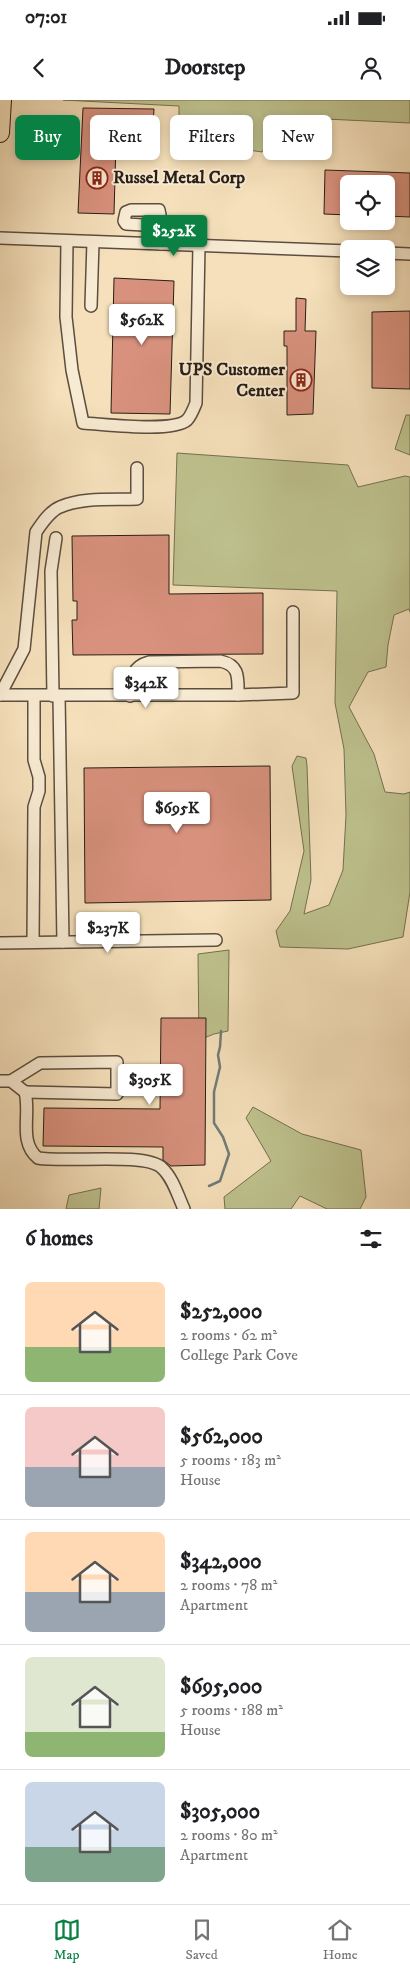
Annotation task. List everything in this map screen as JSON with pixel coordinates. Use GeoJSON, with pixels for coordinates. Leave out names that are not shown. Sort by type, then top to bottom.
{"type":"FeatureCollection","features":[{"type":"Feature","properties":{"kind":"highway"},"geometry":{"type":"LineString","coordinates":[[0,133],[2,100]]}},
{"type":"Feature","properties":{"kind":"street"},"geometry":{"type":"LineString","coordinates":[[160,226],[161,244]]}},
{"type":"Feature","properties":{"kind":"street"},"geometry":{"type":"LineString","coordinates":[[0,238],[340,251]]}},
{"type":"Feature","properties":{"kind":"street"},"geometry":{"type":"LineString","coordinates":[[67,241],[66,317],[72,370],[83,423],[142,427],[179,426],[188,419],[196,402],[199,245]]}},
{"type":"Feature","properties":{"kind":"street"},"geometry":{"type":"LineString","coordinates":[[92,306],[93,242]]}},
{"type":"Feature","properties":{"kind":"street"},"geometry":{"type":"LineString","coordinates":[[395,253],[410,254]]}},
{"type":"Feature","properties":{"kind":"street"},"geometry":{"type":"LineString","coordinates":[[136,468],[137,499],[86,501],[59,507],[43,521],[36,532],[24,649],[0,695],[238,696],[292,693],[293,612]]}},
{"type":"Feature","properties":{"kind":"street"},"geometry":{"type":"LineString","coordinates":[[56,538],[51,572],[63,942]]}},
{"type":"Feature","properties":{"kind":"street"},"geometry":{"type":"LineString","coordinates":[[130,696],[133,675],[140,665],[149,662],[228,663],[238,675],[238,696]]}},
{"type":"Feature","properties":{"kind":"street"},"geometry":{"type":"LineString","coordinates":[[33,942],[34,807],[39,791],[39,777],[34,760],[34,696]]}},
{"type":"Feature","properties":{"kind":"street"},"geometry":{"type":"LineString","coordinates":[[0,943],[216,940]]}},
{"type":"Feature","properties":{"kind":"street"},"geometry":{"type":"LineString","coordinates":[[117,1062],[117,1094],[25,1092],[5,1081],[40,1063],[117,1062]]}},
{"type":"Feature","properties":{"kind":"street"},"geometry":{"type":"LineString","coordinates":[[25,1092],[26,1138],[29,1148],[38,1158],[134,1160],[154,1163],[161,1166],[166,1172],[184,1209]]}},
{"type":"Feature","properties":{"kind":"green space"},"geometry":{"type":"Polygon","coordinates":[[[63,100],[410,100],[410,123],[332,119],[332,115],[263,115],[262,152],[253,151],[253,115],[179,115],[179,106],[63,100]]]}},
{"type":"Feature","properties":{"kind":"green space"},"geometry":{"type":"Polygon","coordinates":[[[406,415],[410,415],[410,455],[395,449],[406,415]]]}},
{"type":"Feature","properties":{"kind":"green space"},"geometry":{"type":"Polygon","coordinates":[[[177,453],[348,465],[358,487],[405,476],[410,477],[410,612],[409,609],[394,615],[386,667],[368,672],[349,707],[374,754],[385,792],[404,794],[410,792],[410,892],[403,937],[348,949],[280,947],[276,931],[290,911],[304,851],[292,766],[297,756],[306,758],[307,766],[311,880],[304,914],[329,905],[343,870],[346,815],[344,749],[335,703],[337,591],[173,585],[177,453]]]}},
{"type":"Feature","properties":{"kind":"green space"},"geometry":{"type":"Polygon","coordinates":[[[229,950],[228,1031],[199,1040],[198,954],[229,950]]]}},
{"type":"Feature","properties":{"kind":"green space"},"geometry":{"type":"Polygon","coordinates":[[[253,1107],[302,1134],[361,1150],[366,1197],[360,1209],[327,1209],[300,1196],[291,1209],[225,1209],[224,1197],[271,1161],[246,1118],[253,1107]]]}},
{"type":"Feature","properties":{"kind":"green space"},"geometry":{"type":"Polygon","coordinates":[[[101,1188],[99,1209],[66,1209],[69,1195],[101,1188]]]}},
{"type":"Feature","properties":{"kind":"building"},"geometry":{"type":"Polygon","coordinates":[[[83,108],[154,109],[154,115],[90,115],[90,160],[116,160],[114,214],[78,213],[83,108]]]}},
{"type":"Feature","properties":{"kind":"building"},"geometry":{"type":"Polygon","coordinates":[[[325,170],[410,173],[410,217],[395,216],[395,175],[340,175],[340,215],[324,214],[325,170]]]}},
{"type":"Feature","properties":{"kind":"building"},"geometry":{"type":"Polygon","coordinates":[[[114,278],[174,281],[170,414],[111,413],[114,278]]]}},
{"type":"Feature","properties":{"kind":"building","name":"UPS Customer Center"},"geometry":{"type":"Polygon","coordinates":[[[296,298],[306,299],[305,331],[316,331],[313,414],[287,415],[287,346],[284,346],[284,331],[296,331],[296,298]]]}},
{"type":"Feature","properties":{"kind":"building"},"geometry":{"type":"Polygon","coordinates":[[[410,311],[410,389],[372,388],[372,312],[410,311]]]}},
{"type":"Feature","properties":{"kind":"building"},"geometry":{"type":"Polygon","coordinates":[[[169,535],[169,594],[263,593],[263,654],[73,655],[72,620],[77,620],[77,601],[73,601],[72,536],[169,535]]]}},
{"type":"Feature","properties":{"kind":"building"},"geometry":{"type":"Polygon","coordinates":[[[270,766],[271,900],[85,903],[84,768],[270,766]]]}},
{"type":"Feature","properties":{"kind":"building"},"geometry":{"type":"Polygon","coordinates":[[[161,1018],[206,1018],[205,1165],[171,1166],[163,1160],[163,1147],[43,1146],[44,1108],[160,1109],[161,1018]]]}},
{"type":"Feature","properties":{"kind":"waterway"},"geometry":{"type":"LineString","coordinates":[[209,1186],[220,1181],[229,1154],[223,1137],[214,1123],[214,1092],[220,1067],[218,1055],[221,1031]]}},
{"type":"Feature","properties":{"kind":"place","name":"Russel Metal Corp"},"geometry":{"type":"Point","coordinates":[97,178]}},
{"type":"Feature","properties":{"kind":"place","name":"UPS Customer Center"},"geometry":{"type":"Point","coordinates":[301,380]}}]}
